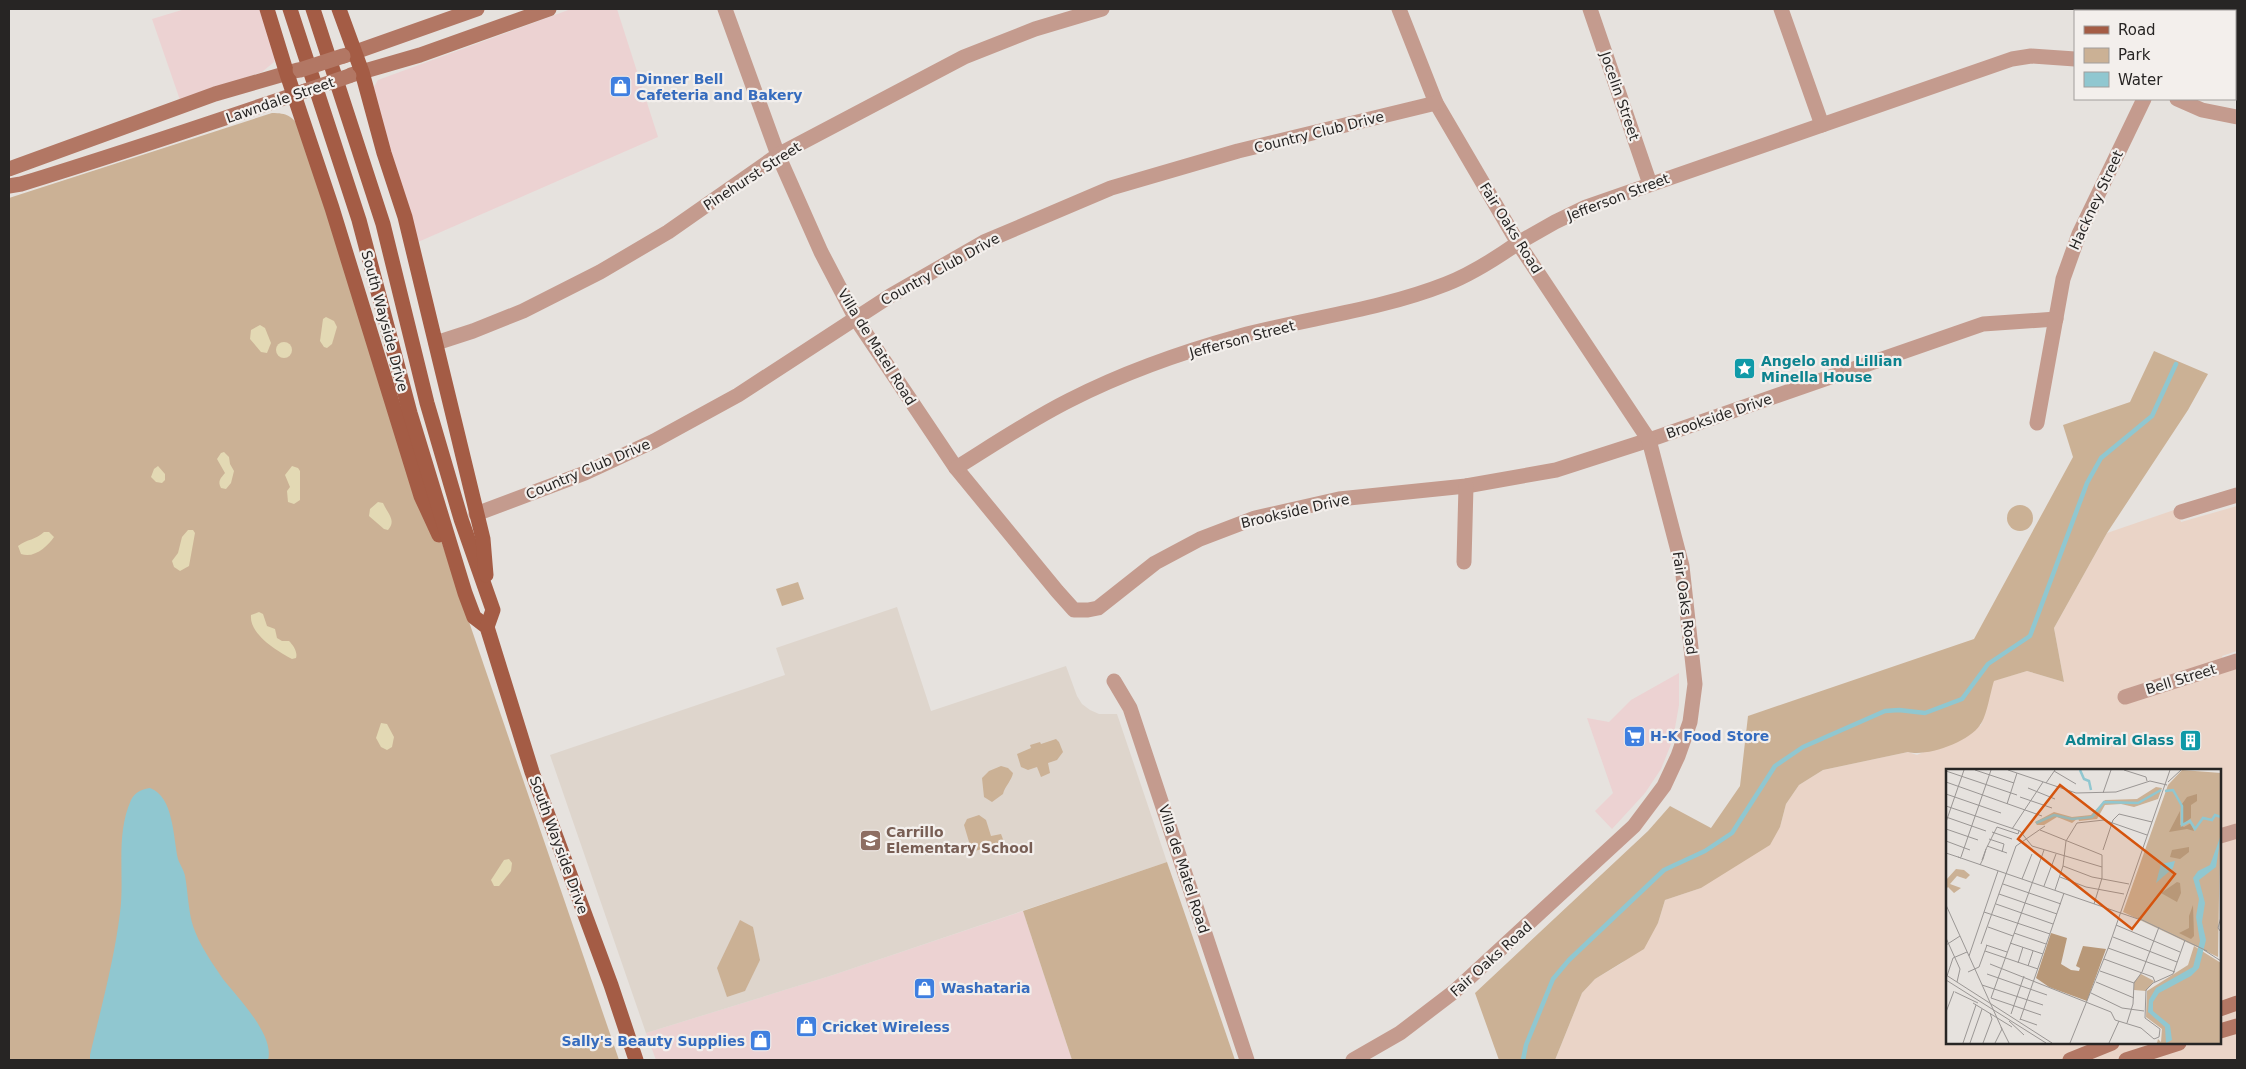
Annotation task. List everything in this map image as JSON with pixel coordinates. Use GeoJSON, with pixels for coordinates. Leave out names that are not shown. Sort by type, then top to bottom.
{"type":"FeatureCollection","features":[{"type":"Feature","properties":{"kind":"main road"},"geometry":{"type":"LineString","coordinates":[[267,9],[300,92],[332,208],[421,496],[465,593]]}},
{"type":"Feature","properties":{"kind":"main road","name":"South Wayside Drive"},"geometry":{"type":"LineString","coordinates":[[290,9],[359,220],[410,414],[465,593],[474,617],[487,628],[532,772],[611,985],[636,1060]]}},
{"type":"Feature","properties":{"kind":"main road","name":"South Wayside Drive"},"geometry":{"type":"LineString","coordinates":[[313,9],[383,224],[427,402],[461,519],[493,610],[487,628]]}},
{"type":"Feature","properties":{"kind":"main road"},"geometry":{"type":"LineString","coordinates":[[339,9],[355,74],[405,217],[483,539],[488,596]]}},
{"type":"Feature","properties":{"kind":"main road","name":"Lawndale Street"},"geometry":{"type":"LineString","coordinates":[[9,169],[215,94],[349,54],[477,9]]}},
{"type":"Feature","properties":{"kind":"main road","name":"Lawndale Street"},"geometry":{"type":"LineString","coordinates":[[9,186],[91,163],[210,125],[300,92],[420,55],[547,9]]}},
{"type":"Feature","properties":{"kind":"main road"},"geometry":{"type":"LineString","coordinates":[[84,141],[91,163]]}},
{"type":"Feature","properties":{"kind":"main road"},"geometry":{"type":"LineString","coordinates":[[2221,1009],[2237,1003]]}},
{"type":"Feature","properties":{"kind":"main road"},"geometry":{"type":"LineString","coordinates":[[2221,1031],[2237,1026]]}},
{"type":"Feature","properties":{"kind":"main road"},"geometry":{"type":"LineString","coordinates":[[2070,1060],[2110,1044]]}},
{"type":"Feature","properties":{"kind":"main road"},"geometry":{"type":"LineString","coordinates":[[2126,1060],[2176,1044]]}},
{"type":"Feature","properties":{"kind":"street","name":"Villa de Matel Road"},"geometry":{"type":"LineString","coordinates":[[725,9],[778,155],[821,252],[856,319],[956,468],[1057,592],[1074,610],[1088,610]]}},
{"type":"Feature","properties":{"kind":"street","name":"Pinehurst Street"},"geometry":{"type":"LineString","coordinates":[[436,343],[473,331],[522,311],[600,272],[668,232],[778,155],[964,58],[1035,29],[1102,9]]}},
{"type":"Feature","properties":{"kind":"street","name":"Fair Oaks Road"},"geometry":{"type":"LineString","coordinates":[[1353,1060],[1400,1033],[1462,986],[1634,826],[1664,786],[1678,756],[1690,722],[1695,684],[1682,566],[1649,440],[1518,243],[1436,103],[1399,9]]}},
{"type":"Feature","properties":{"kind":"street","name":"Jocelin Street"},"geometry":{"type":"LineString","coordinates":[[1590,9],[1650,184]]}},
{"type":"Feature","properties":{"kind":"street"},"geometry":{"type":"LineString","coordinates":[[1781,9],[1822,125]]}},
{"type":"Feature","properties":{"kind":"street","name":"Jefferson Street"},"geometry":{"type":"LineString","coordinates":[[956,468],[1024,425],[1070,400],[1153,365],[1239,336],[1383,303],[1447,284],[1483,267],[1518,243],[1586,207],[2012,59],[2031,56],[2074,59]]}},
{"type":"Feature","properties":{"kind":"street","name":"Hackney Street"},"geometry":{"type":"LineString","coordinates":[[2037,423],[2063,279],[2079,234],[2144,100]]}},
{"type":"Feature","properties":{"kind":"street"},"geometry":{"type":"LineString","coordinates":[[2178,100],[2202,110],[2237,117]]}},
{"type":"Feature","properties":{"kind":"street","name":"Country Club Drive"},"geometry":{"type":"LineString","coordinates":[[476,514],[585,473],[654,441],[738,395],[890,296],[984,242],[1112,188],[1238,151],[1436,103]]}},
{"type":"Feature","properties":{"kind":"street","name":"Brookside Drive"},"geometry":{"type":"LineString","coordinates":[[1088,610],[1107,603],[1155,563],[1200,539],[1255,518],[1339,499],[1466,486],[1556,470],[1649,440],[1983,324],[2056,319]]}},
{"type":"Feature","properties":{"kind":"street"},"geometry":{"type":"LineString","coordinates":[[1464,562],[1466,486]]}},
{"type":"Feature","properties":{"kind":"street"},"geometry":{"type":"LineString","coordinates":[[2181,512],[2237,495]]}},
{"type":"Feature","properties":{"kind":"street","name":"Bell Street"},"geometry":{"type":"LineString","coordinates":[[2125,697],[2237,661]]}},
{"type":"Feature","properties":{"kind":"street","name":"Villa de Matel Road"},"geometry":{"type":"LineString","coordinates":[[1114,681],[1130,708],[1247,1060]]}},
{"type":"Feature","properties":{"kind":"street"},"geometry":{"type":"LineString","coordinates":[[2221,836],[2237,830]]}},
{"type":"Feature","properties":{"kind":"shaded area"},"geometry":{"type":"Polygon","coordinates":[[[185,9],[261,9],[275,58],[274,62],[262,72],[180,100],[152,19],[185,9]]]}},
{"type":"Feature","properties":{"kind":"shaded area"},"geometry":{"type":"Polygon","coordinates":[[[571,9],[617,9],[658,137],[418,242],[373,98],[374,87],[378,80],[571,9]]]}},
{"type":"Feature","properties":{"kind":"shaded area"},"geometry":{"type":"Polygon","coordinates":[[[2237,506],[2237,651],[2222,656],[2226,670],[2237,667],[2237,1060],[1555,1060],[1582,993],[1595,979],[1622,963],[1658,923],[1665,900],[1701,888],[1780,827],[1786,804],[1799,785],[1823,770],[1908,752],[1917,755],[1981,725],[1993,681],[2027,671],[2064,682],[2054,628],[2107,533],[2177,509],[2181,522],[2237,506]]]}},
{"type":"Feature","properties":{"kind":"shaded area","name":"Carrillo Elementary School"},"geometry":{"type":"Polygon","coordinates":[[[897,607],[931,711],[1066,666],[1077,696],[1082,704],[1099,714],[1117,714],[1167,862],[833,975],[646,1033],[550,755],[785,675],[776,648],[897,607]]]}},
{"type":"Feature","properties":{"kind":"shaded area"},"geometry":{"type":"Polygon","coordinates":[[[1679,673],[1679,705],[1673,739],[1661,769],[1645,793],[1612,829],[1595,811],[1613,793],[1587,718],[1609,722],[1631,700],[1679,673]]]}},
{"type":"Feature","properties":{"kind":"shaded area"},"geometry":{"type":"Polygon","coordinates":[[[1023,911],[1072,1060],[656,1060],[646,1033],[833,975],[1023,911]]]}},
{"type":"Feature","properties":{"kind":"green space"},"geometry":{"type":"Polygon","coordinates":[[[272,113],[289,116],[300,128],[619,1060],[9,1060],[9,198],[272,113]]]}},
{"type":"Feature","properties":{"kind":"green space"},"geometry":{"type":"Polygon","coordinates":[[[2154,351],[2208,374],[2188,410],[2107,533],[2054,628],[2064,682],[2027,671],[1994,681],[1982,721],[1975,731],[1967,737],[1936,750],[1916,753],[1908,752],[1823,770],[1799,785],[1786,804],[1780,827],[1770,845],[1701,888],[1665,900],[1658,923],[1644,949],[1595,979],[1582,993],[1555,1060],[1499,1060],[1475,993],[1648,831],[1670,806],[1711,828],[1740,786],[1748,716],[1974,639],[2073,457],[2063,425],[2130,402],[2154,351]]]}},
{"type":"Feature","properties":{"kind":"green space"},"geometry":{"type":"Polygon","coordinates":[[[2020,505],[2029,509],[2033,518],[2029,527],[2020,531],[2011,527],[2007,518],[2011,509],[2020,505]]]}},
{"type":"Feature","properties":{"kind":"green space"},"geometry":{"type":"Polygon","coordinates":[[[798,582],[804,599],[782,606],[776,589],[798,582]]]}},
{"type":"Feature","properties":{"kind":"green space"},"geometry":{"type":"Polygon","coordinates":[[[1056,739],[1063,752],[1057,760],[1048,763],[1050,773],[1041,777],[1037,767],[1028,770],[1021,767],[1017,754],[1031,748],[1030,745],[1056,739]]]}},
{"type":"Feature","properties":{"kind":"green space"},"geometry":{"type":"Polygon","coordinates":[[[1001,766],[1008,768],[1013,773],[1003,794],[992,802],[984,797],[982,778],[989,771],[1001,766]]]}},
{"type":"Feature","properties":{"kind":"green space"},"geometry":{"type":"Polygon","coordinates":[[[979,815],[986,820],[991,836],[1001,834],[1004,842],[972,852],[964,825],[967,819],[979,815]]]}},
{"type":"Feature","properties":{"kind":"green space"},"geometry":{"type":"Polygon","coordinates":[[[1167,862],[1235,1060],[1072,1060],[1023,911],[1167,862]]]}},
{"type":"Feature","properties":{"kind":"green space"},"geometry":{"type":"Polygon","coordinates":[[[740,920],[753,927],[760,960],[745,991],[727,997],[717,968],[740,920]]]}},
{"type":"Feature","properties":{"kind":"sand"},"geometry":{"type":"Polygon","coordinates":[[[326,317],[334,321],[337,327],[332,344],[327,348],[320,341],[323,319],[326,317]]]}},
{"type":"Feature","properties":{"kind":"sand"},"geometry":{"type":"Polygon","coordinates":[[[260,325],[265,328],[271,343],[267,353],[261,352],[250,339],[251,330],[260,325]]]}},
{"type":"Feature","properties":{"kind":"sand"},"geometry":{"type":"Polygon","coordinates":[[[281,342],[287,342],[292,347],[290,356],[281,358],[276,353],[276,347],[281,342]]]}},
{"type":"Feature","properties":{"kind":"sand"},"geometry":{"type":"Polygon","coordinates":[[[224,452],[229,457],[234,471],[231,483],[226,489],[221,488],[219,483],[225,473],[217,459],[224,452]]]}},
{"type":"Feature","properties":{"kind":"sand"},"geometry":{"type":"Polygon","coordinates":[[[158,466],[165,474],[165,480],[162,483],[156,482],[151,477],[154,469],[158,466]]]}},
{"type":"Feature","properties":{"kind":"sand"},"geometry":{"type":"Polygon","coordinates":[[[292,466],[300,471],[300,500],[294,504],[288,502],[287,491],[290,487],[285,475],[292,466]]]}},
{"type":"Feature","properties":{"kind":"sand"},"geometry":{"type":"Polygon","coordinates":[[[378,502],[383,503],[390,516],[392,523],[388,530],[384,529],[369,516],[370,509],[378,502]]]}},
{"type":"Feature","properties":{"kind":"sand"},"geometry":{"type":"Polygon","coordinates":[[[188,530],[193,530],[195,533],[189,566],[180,571],[174,567],[172,561],[178,553],[182,537],[188,530]]]}},
{"type":"Feature","properties":{"kind":"sand"},"geometry":{"type":"Polygon","coordinates":[[[44,532],[49,532],[54,537],[48,544],[40,551],[31,555],[21,554],[18,546],[38,537],[44,532]]]}},
{"type":"Feature","properties":{"kind":"sand"},"geometry":{"type":"Polygon","coordinates":[[[259,612],[263,614],[267,626],[275,629],[277,638],[282,641],[289,641],[292,644],[296,651],[296,658],[292,659],[279,651],[265,641],[254,629],[251,615],[259,612]]]}},
{"type":"Feature","properties":{"kind":"sand"},"geometry":{"type":"Polygon","coordinates":[[[381,723],[387,724],[394,737],[392,747],[387,750],[381,747],[376,738],[381,723]]]}},
{"type":"Feature","properties":{"kind":"sand"},"geometry":{"type":"Polygon","coordinates":[[[509,859],[512,863],[511,871],[499,886],[494,886],[491,880],[504,860],[509,859]]]}},
{"type":"Feature","properties":{"kind":"water"},"geometry":{"type":"Polygon","coordinates":[[[150,788],[164,800],[168,809],[178,859],[185,876],[190,914],[196,933],[223,979],[261,1028],[269,1050],[268,1060],[90,1060],[120,913],[122,842],[126,814],[135,795],[142,790],[150,788]]]}},
{"type":"Feature","properties":{"kind":"waterway"},"geometry":{"type":"LineString","coordinates":[[1523,1060],[1526,1045],[1553,979],[1569,960],[1664,870],[1705,851],[1732,833],[1775,766],[1803,747],[1885,711],[1899,710],[1925,713],[1962,699],[1988,664],[2030,636],[2087,483],[2101,458],[2152,416],[2176,364]]}},
{"type":"Feature","properties":{"kind":"place","name":"Dinner Bell Cafeteria and Bakery"},"geometry":{"type":"Point","coordinates":[620,87]}},
{"type":"Feature","properties":{"kind":"place","name":"Angelo and Lillian Minella House"},"geometry":{"type":"Point","coordinates":[1745,369]}},
{"type":"Feature","properties":{"kind":"place","name":"H-K Food Store"},"geometry":{"type":"Point","coordinates":[1634,736]}},
{"type":"Feature","properties":{"kind":"place","name":"Admiral Glass"},"geometry":{"type":"Point","coordinates":[2190,740]}},
{"type":"Feature","properties":{"kind":"place","name":"Carrillo Elementary School"},"geometry":{"type":"Point","coordinates":[870,840]}},
{"type":"Feature","properties":{"kind":"place","name":"Washataria"},"geometry":{"type":"Point","coordinates":[925,988]}},
{"type":"Feature","properties":{"kind":"place","name":"Cricket Wireless"},"geometry":{"type":"Point","coordinates":[806,1027]}},
{"type":"Feature","properties":{"kind":"place","name":"Sally's Beauty Supplies"},"geometry":{"type":"Point","coordinates":[761,1041]}}]}
